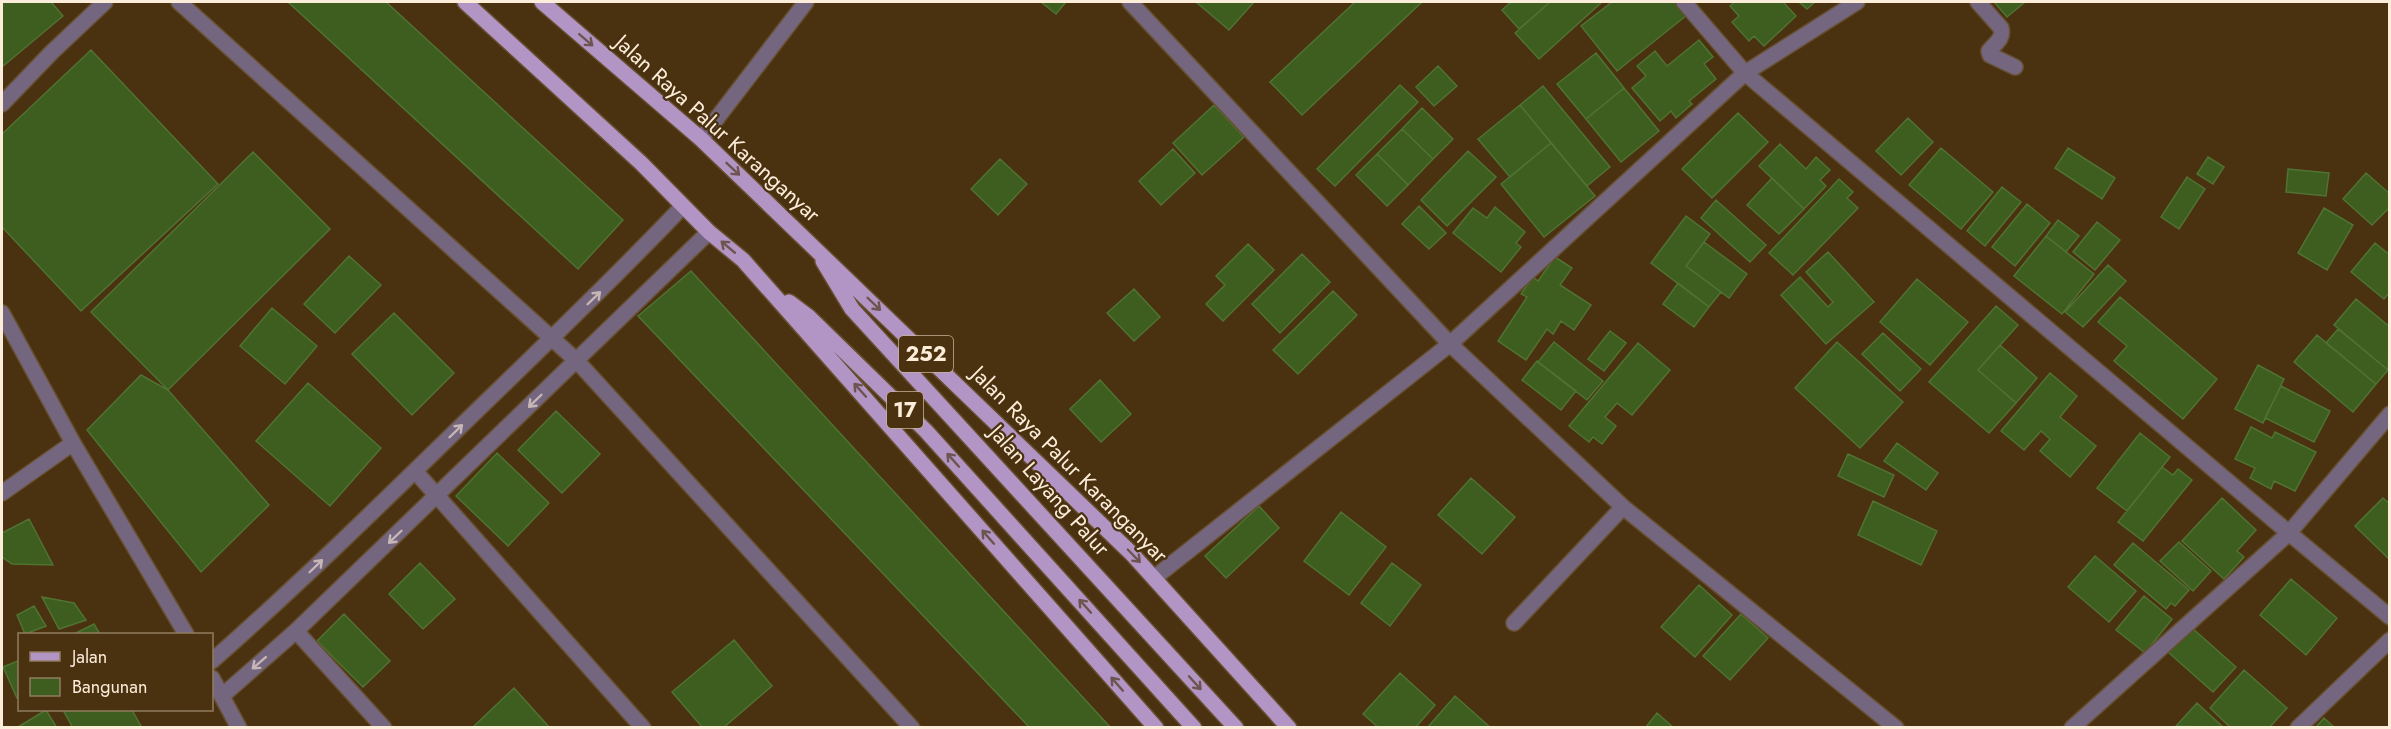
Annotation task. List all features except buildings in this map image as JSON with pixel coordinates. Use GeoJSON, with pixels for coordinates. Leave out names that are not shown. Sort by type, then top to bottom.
{"type":"FeatureCollection","features":[{"type":"Feature","properties":{"kind":"main road"},"geometry":{"type":"LineString","coordinates":[[465,2],[641,163],[709,232],[743,260],[1155,728]]}},
{"type":"Feature","properties":{"kind":"main road","name":"Jalan Raya Palur Karanganyar"},"geometry":{"type":"LineString","coordinates":[[542,2],[701,139],[1124,546],[1289,728]]}},
{"type":"Feature","properties":{"kind":"main road","name":"Jalan Layang Palur"},"geometry":{"type":"LineString","coordinates":[[817,249],[831,277],[852,309],[1236,728]]}},
{"type":"Feature","properties":{"kind":"main road","name":"17"},"geometry":{"type":"LineString","coordinates":[[762,282],[809,317],[926,431],[1194,728]]}},
{"type":"Feature","properties":{"kind":"street"},"geometry":{"type":"LineString","coordinates":[[2,104],[105,2]]}},
{"type":"Feature","properties":{"kind":"street"},"geometry":{"type":"LineString","coordinates":[[180,2],[577,361],[912,728]]}},
{"type":"Feature","properties":{"kind":"street"},"geometry":{"type":"LineString","coordinates":[[701,139],[806,2]]}},
{"type":"Feature","properties":{"kind":"street"},"geometry":{"type":"LineString","coordinates":[[1130,2],[1450,344],[1623,507],[1896,728]]}},
{"type":"Feature","properties":{"kind":"street"},"geometry":{"type":"LineString","coordinates":[[1684,2],[1745,73],[2390,617]]}},
{"type":"Feature","properties":{"kind":"street"},"geometry":{"type":"LineString","coordinates":[[1154,578],[1450,344],[1745,73],[1857,2]]}},
{"type":"Feature","properties":{"kind":"street"},"geometry":{"type":"LineString","coordinates":[[1978,2],[2001,28],[2001,38],[1989,51],[1990,55],[2015,67]]}},
{"type":"Feature","properties":{"kind":"street"},"geometry":{"type":"LineString","coordinates":[[213,660],[274,606],[609,284],[683,206]]}},
{"type":"Feature","properties":{"kind":"street"},"geometry":{"type":"LineString","coordinates":[[222,696],[296,631],[709,232]]}},
{"type":"Feature","properties":{"kind":"street"},"geometry":{"type":"LineString","coordinates":[[2,313],[73,442],[185,633]]}},
{"type":"Feature","properties":{"kind":"street"},"geometry":{"type":"LineString","coordinates":[[2072,728],[2289,533],[2390,414]]}},
{"type":"Feature","properties":{"kind":"street"},"geometry":{"type":"LineString","coordinates":[[2,493],[73,442]]}},
{"type":"Feature","properties":{"kind":"street"},"geometry":{"type":"LineString","coordinates":[[415,471],[643,728]]}},
{"type":"Feature","properties":{"kind":"street"},"geometry":{"type":"LineString","coordinates":[[1514,622],[1623,507]]}},
{"type":"Feature","properties":{"kind":"street"},"geometry":{"type":"LineString","coordinates":[[296,631],[384,728]]}},
{"type":"Feature","properties":{"kind":"street"},"geometry":{"type":"LineString","coordinates":[[2298,728],[2390,640]]}},
{"type":"Feature","properties":{"kind":"street"},"geometry":{"type":"LineString","coordinates":[[213,680],[239,728]]}}]}
